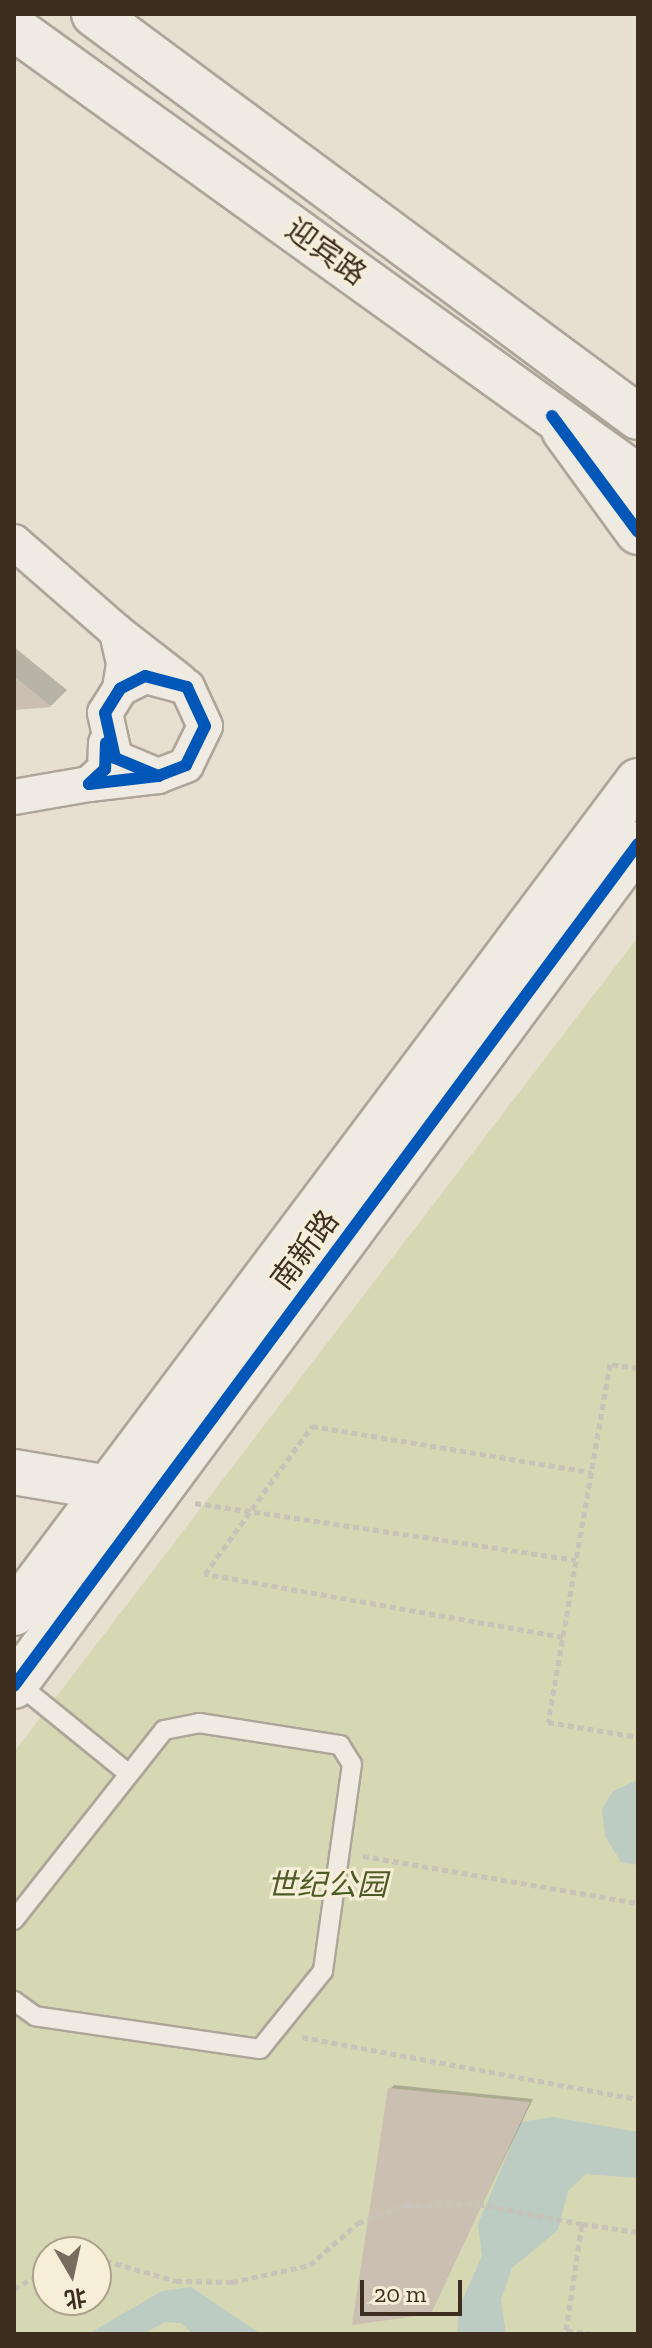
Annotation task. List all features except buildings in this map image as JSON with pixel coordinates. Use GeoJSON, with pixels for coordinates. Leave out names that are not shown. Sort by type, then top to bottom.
{"type":"FeatureCollection","features":[{"type":"Feature","properties":{"kind":"street","name":"迎宾路"},"geometry":{"type":"LineString","coordinates":[[94,14],[638,417]]}},
{"type":"Feature","properties":{"kind":"street","name":"迎宾路"},"geometry":{"type":"LineString","coordinates":[[14,28],[638,477]]}},
{"type":"Feature","properties":{"kind":"street"},"geometry":{"type":"LineString","coordinates":[[591,382],[638,400]]}},
{"type":"Feature","properties":{"kind":"street"},"geometry":{"type":"LineString","coordinates":[[552,416],[638,532]]}},
{"type":"Feature","properties":{"kind":"street"},"geometry":{"type":"LineString","coordinates":[[14,542],[117,632],[187,687],[203,711],[203,740],[186,765],[158,776],[14,797]]}},
{"type":"Feature","properties":{"kind":"street"},"geometry":{"type":"LineString","coordinates":[[89,784],[105,769],[105,713],[120,689],[124,663],[117,632]]}},
{"type":"Feature","properties":{"kind":"street"},"geometry":{"type":"LineString","coordinates":[[120,689],[160,675],[187,687]]}},
{"type":"Feature","properties":{"kind":"street"},"geometry":{"type":"LineString","coordinates":[[106,743],[127,768],[158,776]]}},
{"type":"Feature","properties":{"kind":"street"},"geometry":{"type":"LineString","coordinates":[[619,855],[638,757]]}},
{"type":"Feature","properties":{"kind":"street","name":"南新路"},"geometry":{"type":"LineString","coordinates":[[15,1684],[619,855],[638,781]]}},
{"type":"Feature","properties":{"kind":"street","name":"南新路"},"geometry":{"type":"LineString","coordinates":[[14,1613],[107,1487],[619,855]]}},
{"type":"Feature","properties":{"kind":"street"},"geometry":{"type":"LineString","coordinates":[[14,1472],[154,1497]]}},
{"type":"Feature","properties":{"kind":"lane"},"geometry":{"type":"LineString","coordinates":[[15,1684],[129,1774]]}},
{"type":"Feature","properties":{"kind":"lane"},"geometry":{"type":"LineString","coordinates":[[14,1920],[164,1730],[199,1723],[340,1745],[352,1764],[323,1971],[260,2049],[35,2016],[14,2001]]}},
{"type":"Feature","properties":{"kind":"path"},"geometry":{"type":"LineString","coordinates":[[638,1368],[610,1364],[548,1722],[638,1737]]}},
{"type":"Feature","properties":{"kind":"path"},"geometry":{"type":"LineString","coordinates":[[563,1637],[205,1574],[312,1426],[591,1472]]}},
{"type":"Feature","properties":{"kind":"path"},"geometry":{"type":"LineString","coordinates":[[154,1497],[576,1560]]}},
{"type":"Feature","properties":{"kind":"path"},"geometry":{"type":"LineString","coordinates":[[339,1853],[638,1903]]}},
{"type":"Feature","properties":{"kind":"path"},"geometry":{"type":"LineString","coordinates":[[273,2032],[638,2099]]}},
{"type":"Feature","properties":{"kind":"path"},"geometry":{"type":"LineString","coordinates":[[112,2263],[176,2281],[232,2282],[310,2265],[358,2223],[406,2205],[478,2204],[638,2232]]}},
{"type":"Feature","properties":{"kind":"path"},"geometry":{"type":"LineString","coordinates":[[582,2224],[566,2330],[593,2334]]}},
{"type":"Feature","properties":{"kind":"path"},"geometry":{"type":"LineString","coordinates":[[14,2289],[32,2278]]}},
{"type":"Feature","properties":{"kind":"green space","name":"世纪公园"},"geometry":{"type":"Polygon","coordinates":[[[638,937],[638,2334],[14,2334],[14,1752],[638,937]]]}},
{"type":"Feature","properties":{"kind":"shaded area"},"geometry":{"type":"Polygon","coordinates":[[[638,1780],[638,1865],[621,1862],[605,1836],[602,1809],[613,1791],[638,1780]]]}},
{"type":"Feature","properties":{"kind":"shaded area"},"geometry":{"type":"Polygon","coordinates":[[[553,2117],[638,2132],[638,2178],[586,2174],[568,2191],[558,2230],[512,2268],[501,2300],[506,2334],[457,2334],[459,2308],[482,2256],[478,2224],[521,2122],[553,2117]]]}},
{"type":"Feature","properties":{"kind":"shaded area"},"geometry":{"type":"Polygon","coordinates":[[[191,2287],[261,2334],[193,2334],[181,2323],[165,2322],[143,2334],[88,2334],[162,2291],[191,2287]]]}},
{"type":"Feature","properties":{"kind":"cycle path"},"geometry":{"type":"LineString","coordinates":[[552,416],[638,532]]}},
{"type":"Feature","properties":{"kind":"cycle path"},"geometry":{"type":"LineString","coordinates":[[106,743],[105,769],[89,784],[158,776],[186,765],[205,726],[187,687],[145,676],[120,689],[105,713],[115,758],[158,776]]}},
{"type":"Feature","properties":{"kind":"cycle path"},"geometry":{"type":"LineString","coordinates":[[14,1686],[638,844]]}}]}
